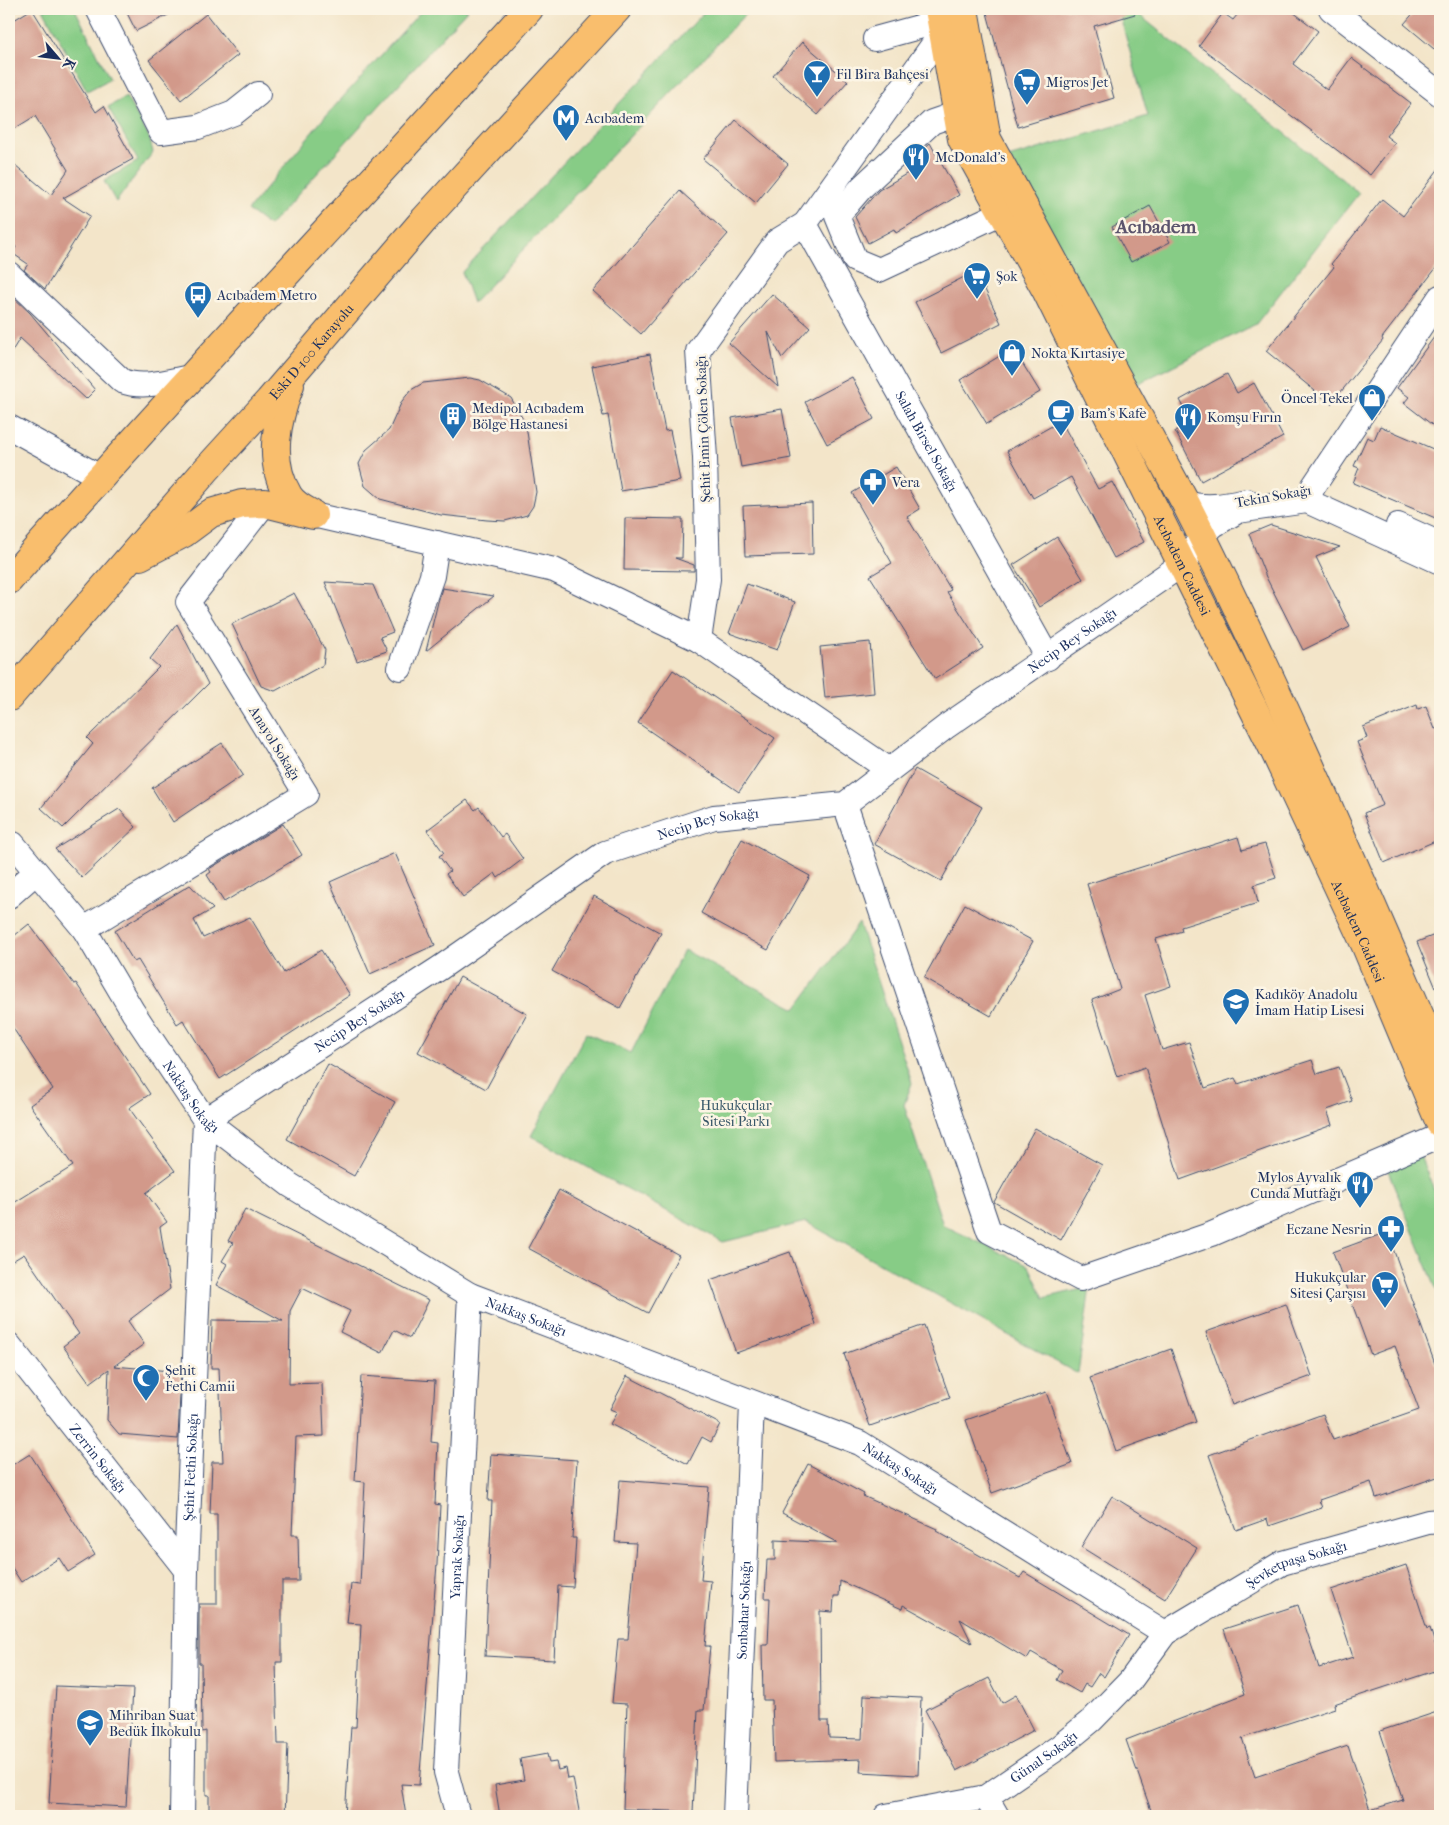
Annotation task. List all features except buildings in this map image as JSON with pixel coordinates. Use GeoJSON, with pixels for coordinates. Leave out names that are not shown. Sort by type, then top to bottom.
{"type":"FeatureCollection","features":[{"type":"Feature","properties":{"kind":"main road"},"geometry":{"type":"LineString","coordinates":[[9,580],[190,377],[330,228],[529,9]]}},
{"type":"Feature","properties":{"kind":"main road","name":"Eski D-100 Karayolu"},"geometry":{"type":"LineString","coordinates":[[9,697],[424,220],[617,9]]}},
{"type":"Feature","properties":{"kind":"main road","name":"Acıbadem Caddesi"},"geometry":{"type":"LineString","coordinates":[[946,17],[962,139],[1047,292],[1184,563],[1361,935],[1440,1123]]}},
{"type":"Feature","properties":{"kind":"main road","name":"Acıbadem Caddesi"},"geometry":{"type":"LineString","coordinates":[[946,17],[987,139],[1202,536],[1339,833],[1440,1062]]}},
{"type":"Feature","properties":{"kind":"main road"},"geometry":{"type":"LineString","coordinates":[[295,370],[277,422],[275,440],[281,475],[287,494],[294,503],[313,515]]}},
{"type":"Feature","properties":{"kind":"main road"},"geometry":{"type":"LineString","coordinates":[[126,564],[184,533],[211,513],[242,504],[265,503],[313,515]]}},
{"type":"Feature","properties":{"kind":"street"},"geometry":{"type":"LineString","coordinates":[[98,9],[161,132],[198,127],[234,113],[258,94]]}},
{"type":"Feature","properties":{"kind":"street"},"geometry":{"type":"LineString","coordinates":[[1332,9],[1440,94]]}},
{"type":"Feature","properties":{"kind":"street"},"geometry":{"type":"LineString","coordinates":[[875,39],[946,17]]}},
{"type":"Feature","properties":{"kind":"street","name":"Şehit Emin Çölen Sokağı"},"geometry":{"type":"LineString","coordinates":[[699,640],[708,579],[705,458],[698,351],[777,241],[804,224],[946,17]]}},
{"type":"Feature","properties":{"kind":"street"},"geometry":{"type":"LineString","coordinates":[[958,113],[932,122],[862,187],[837,216],[855,260],[879,270],[1003,212]]}},
{"type":"Feature","properties":{"kind":"street","name":"Salah Birsel Sokağı"},"geometry":{"type":"LineString","coordinates":[[804,224],[1048,658]]}},
{"type":"Feature","properties":{"kind":"street"},"geometry":{"type":"LineString","coordinates":[[9,274],[122,381],[131,384],[141,384],[190,377]]}},
{"type":"Feature","properties":{"kind":"street"},"geometry":{"type":"LineString","coordinates":[[1310,494],[1440,297]]}},
{"type":"Feature","properties":{"kind":"street"},"geometry":{"type":"LineString","coordinates":[[9,427],[100,477]]}},
{"type":"Feature","properties":{"kind":"street","name":"Tekin Sokağı"},"geometry":{"type":"LineString","coordinates":[[1185,502],[1195,507],[1310,494],[1440,544]]}},
{"type":"Feature","properties":{"kind":"street","name":"Tekin Sokağı"},"geometry":{"type":"LineString","coordinates":[[1202,536],[1214,525],[1238,511],[1310,494],[1440,562]]}},
{"type":"Feature","properties":{"kind":"street","name":"Anayol Sokağı"},"geometry":{"type":"LineString","coordinates":[[84,929],[306,794],[188,602],[265,503]]}},
{"type":"Feature","properties":{"kind":"street"},"geometry":{"type":"LineString","coordinates":[[313,515],[554,570],[699,640],[888,770]]}},
{"type":"Feature","properties":{"kind":"street","name":"Necip Bey Sokağı"},"geometry":{"type":"LineString","coordinates":[[205,1120],[440,968],[605,853],[714,817],[845,804],[888,770],[1184,563],[1202,536]]}},
{"type":"Feature","properties":{"kind":"street"},"geometry":{"type":"LineString","coordinates":[[400,668],[432,576],[437,544]]}},
{"type":"Feature","properties":{"kind":"street"},"geometry":{"type":"LineString","coordinates":[[845,804],[988,1231],[1081,1279],[1212,1234],[1440,1136]]}},
{"type":"Feature","properties":{"kind":"street","name":"Nakkaş Sokağı"},"geometry":{"type":"LineString","coordinates":[[13,844],[84,929],[133,1012],[205,1120],[290,1185],[470,1295],[752,1404],[860,1443],[1165,1633]]}},
{"type":"Feature","properties":{"kind":"street"},"geometry":{"type":"LineString","coordinates":[[9,896],[36,872]]}},
{"type":"Feature","properties":{"kind":"street","name":"Şehit Fethi Sokağı"},"geometry":{"type":"LineString","coordinates":[[182,1816],[186,1570],[205,1120]]}},
{"type":"Feature","properties":{"kind":"street","name":"Yaprak Sokağı"},"geometry":{"type":"LineString","coordinates":[[458,1816],[446,1772],[470,1295]]}},
{"type":"Feature","properties":{"kind":"street","name":"Zerrin Sokağı"},"geometry":{"type":"LineString","coordinates":[[9,1345],[186,1570]]}},
{"type":"Feature","properties":{"kind":"street","name":"Sonbahar Sokağı"},"geometry":{"type":"LineString","coordinates":[[736,1816],[752,1404]]}},
{"type":"Feature","properties":{"kind":"street","name":"Şevketpaşa Sokağı"},"geometry":{"type":"LineString","coordinates":[[1165,1633],[1282,1563],[1428,1522],[1440,1521]]}},
{"type":"Feature","properties":{"kind":"street","name":"Günal Sokağı"},"geometry":{"type":"LineString","coordinates":[[886,1816],[991,1806],[1092,1720],[1130,1681],[1165,1633]]}},
{"type":"Feature","properties":{"kind":"green space"},"geometry":{"type":"Polygon","coordinates":[[[43,9],[75,9],[110,79],[87,91],[43,9]]]}},
{"type":"Feature","properties":{"kind":"green space"},"geometry":{"type":"Polygon","coordinates":[[[423,9],[468,9],[269,226],[248,210],[323,119],[423,9]]]}},
{"type":"Feature","properties":{"kind":"green space"},"geometry":{"type":"Polygon","coordinates":[[[707,9],[750,9],[473,303],[462,272],[707,9]]]}},
{"type":"Feature","properties":{"kind":"green space"},"geometry":{"type":"Polygon","coordinates":[[[1118,9],[1132,9],[1359,193],[1256,324],[1135,385],[1008,158],[1148,116],[1118,9]]]}},
{"type":"Feature","properties":{"kind":"green space"},"geometry":{"type":"Polygon","coordinates":[[[126,97],[149,137],[153,152],[116,202],[104,181],[138,161],[108,107],[126,97]]]}},
{"type":"Feature","properties":{"kind":"green space","name":"Hukukçular Sitesi Parkı"},"geometry":{"type":"Polygon","coordinates":[[[859,923],[912,1083],[904,1105],[943,1225],[1029,1266],[1044,1298],[1090,1287],[1078,1374],[806,1222],[723,1242],[531,1136],[586,1033],[631,1053],[684,950],[796,1009],[859,923]]]}},
{"type":"Feature","properties":{"kind":"green space"},"geometry":{"type":"Polygon","coordinates":[[[1416,1146],[1440,1205],[1440,1298],[1384,1161],[1416,1146]]]}},
{"type":"Feature","properties":{"kind":"place","name":"Fil Bira Bahçesi"},"geometry":{"type":"Point","coordinates":[817,98]}},
{"type":"Feature","properties":{"kind":"place","name":"Migros Jet"},"geometry":{"type":"Point","coordinates":[1027,106]}},
{"type":"Feature","properties":{"kind":"place","name":"Acıbadem"},"geometry":{"type":"Point","coordinates":[566,142]}},
{"type":"Feature","properties":{"kind":"place","name":"McDonald's"},"geometry":{"type":"Point","coordinates":[916,181]}},
{"type":"Feature","properties":{"kind":"place","name":"Şok"},"geometry":{"type":"Point","coordinates":[977,300]}},
{"type":"Feature","properties":{"kind":"place","name":"Acıbadem Metro"},"geometry":{"type":"Point","coordinates":[198,319]}},
{"type":"Feature","properties":{"kind":"place","name":"Nokta Kırtasiye"},"geometry":{"type":"Point","coordinates":[1012,377]}},
{"type":"Feature","properties":{"kind":"place","name":"Öncel Tekel"},"geometry":{"type":"Point","coordinates":[1372,422]}},
{"type":"Feature","properties":{"kind":"place","name":"Bam's Kafe"},"geometry":{"type":"Point","coordinates":[1061,437]}},
{"type":"Feature","properties":{"kind":"place","name":"Medipol Acıbadem Bölge Hastanesi"},"geometry":{"type":"Point","coordinates":[453,440]}},
{"type":"Feature","properties":{"kind":"place","name":"Komşu Fırın"},"geometry":{"type":"Point","coordinates":[1188,441]}},
{"type":"Feature","properties":{"kind":"place","name":"Vera"},"geometry":{"type":"Point","coordinates":[873,506]}},
{"type":"Feature","properties":{"kind":"place","name":"Kadıköy Anadolu İmam Hatip Lisesi"},"geometry":{"type":"Point","coordinates":[1236,1026]}},
{"type":"Feature","properties":{"kind":"place","name":"Mylos Ayvalık Cunda Mutfağı"},"geometry":{"type":"Point","coordinates":[1360,1209]}},
{"type":"Feature","properties":{"kind":"place","name":"Eczane Nesrin"},"geometry":{"type":"Point","coordinates":[1391,1253]}},
{"type":"Feature","properties":{"kind":"place","name":"Hukukçular Sitesi Çarşısı"},"geometry":{"type":"Point","coordinates":[1385,1309]}},
{"type":"Feature","properties":{"kind":"place","name":"Şehit Fethi Camii"},"geometry":{"type":"Point","coordinates":[146,1402]}},
{"type":"Feature","properties":{"kind":"place","name":"Mihriban Suat Bedük İlkokulu"},"geometry":{"type":"Point","coordinates":[90,1747]}},
{"type":"Feature","properties":{"kind":"district","name":"Acıbadem"},"geometry":{"type":"Point","coordinates":[1156,226]}}]}
